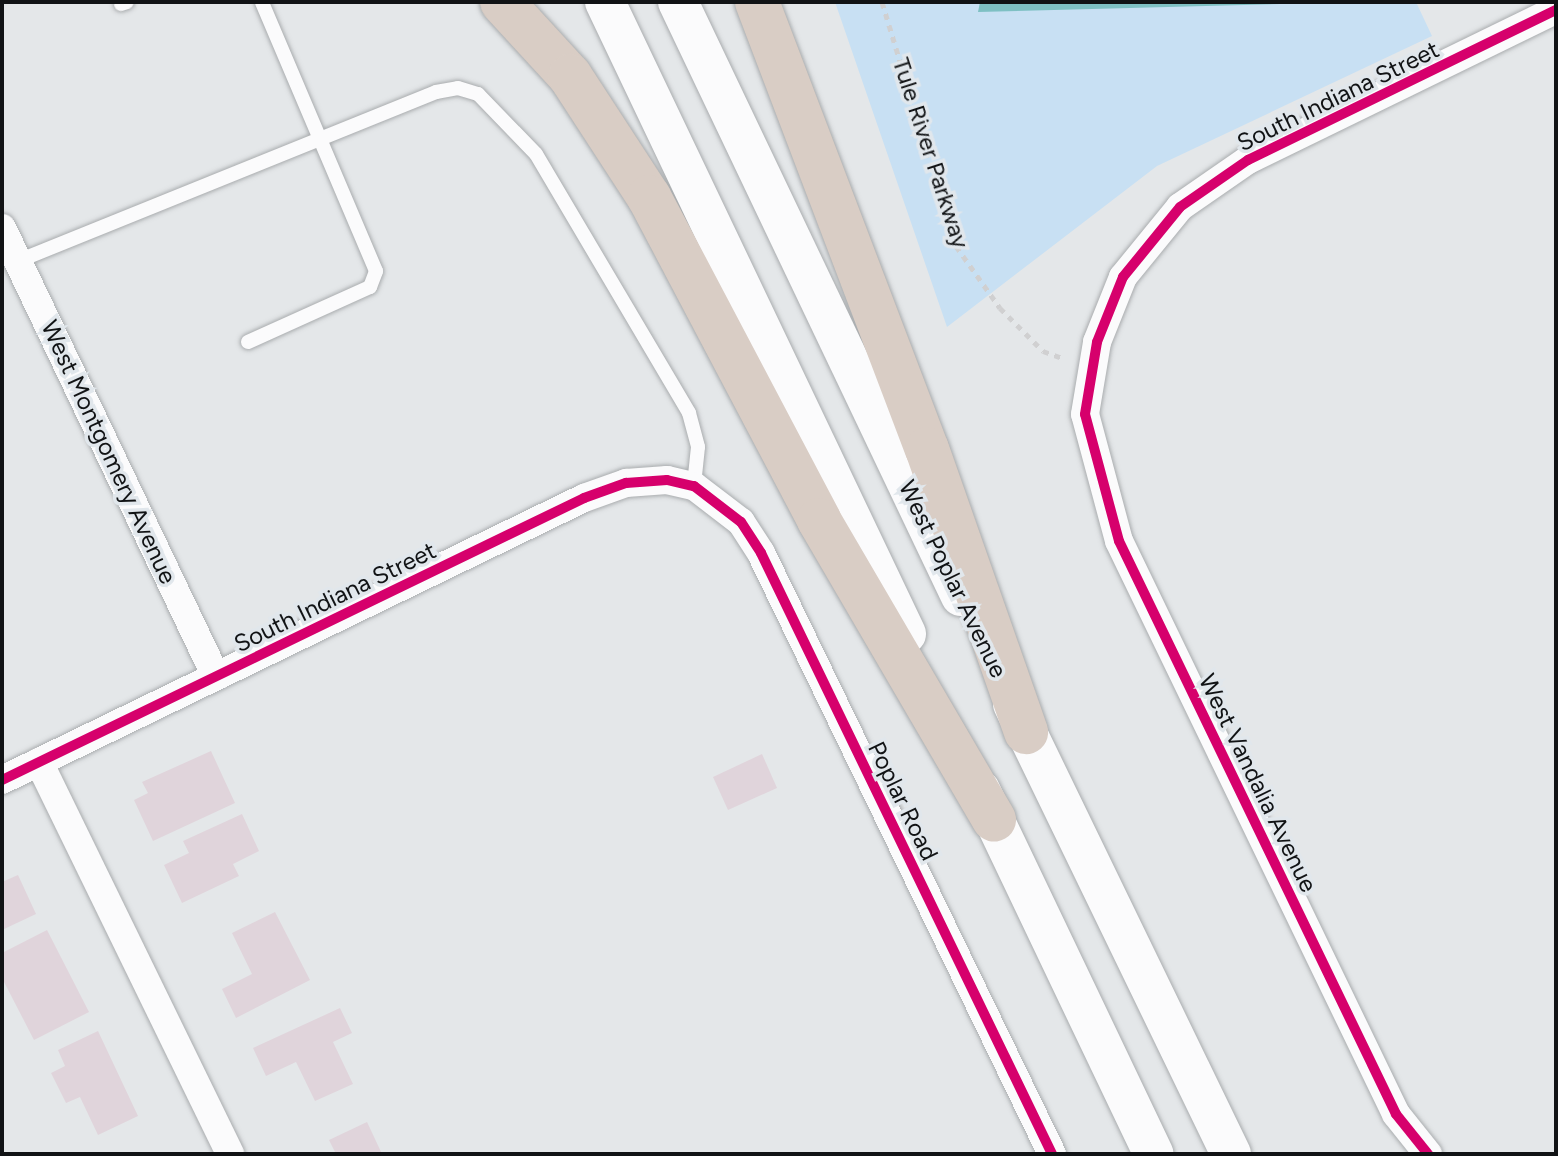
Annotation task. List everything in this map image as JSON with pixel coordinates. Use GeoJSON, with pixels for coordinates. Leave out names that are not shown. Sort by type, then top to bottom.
{"type":"FeatureCollection","features":[{"type":"Feature","properties":{"kind":"highway"},"geometry":{"type":"LineString","coordinates":[[502,2],[570,76],[649,197],[819,520],[994,820]]}},
{"type":"Feature","properties":{"kind":"highway"},"geometry":{"type":"LineString","coordinates":[[757,2],[927,449],[1026,732]]}},
{"type":"Feature","properties":{"kind":"main road"},"geometry":{"type":"LineString","coordinates":[[605,2],[1154,1154]]}},
{"type":"Feature","properties":{"kind":"main road","name":"West Poplar Avenue"},"geometry":{"type":"LineString","coordinates":[[678,2],[1231,1154]]}},
{"type":"Feature","properties":{"kind":"street","name":"South Indiana Street"},"geometry":{"type":"LineString","coordinates":[[1085,414],[1097,342],[1123,277],[1180,207],[1248,160],[1556,10]]}},
{"type":"Feature","properties":{"kind":"street","name":"West Montgomery Avenue"},"geometry":{"type":"LineString","coordinates":[[2,228],[216,677]]}},
{"type":"Feature","properties":{"kind":"street","name":"West Vandalia Avenue"},"geometry":{"type":"LineString","coordinates":[[1085,414],[1119,541],[1396,1114],[1428,1154]]}},
{"type":"Feature","properties":{"kind":"street","name":"South Indiana Street"},"geometry":{"type":"LineString","coordinates":[[2,780],[584,498],[626,483],[667,480],[694,486]]}},
{"type":"Feature","properties":{"kind":"street","name":"Poplar Road"},"geometry":{"type":"LineString","coordinates":[[694,486],[741,522],[761,553],[1052,1154]]}},
{"type":"Feature","properties":{"kind":"street"},"geometry":{"type":"LineString","coordinates":[[39,762],[230,1154]]}},
{"type":"Feature","properties":{"kind":"lane"},"geometry":{"type":"LineString","coordinates":[[248,342],[362,291],[374,279],[376,271],[323,137],[262,2]]}},
{"type":"Feature","properties":{"kind":"lane"},"geometry":{"type":"LineString","coordinates":[[18,261],[436,92],[458,88],[478,94],[536,154],[689,413],[698,447],[694,486]]}},
{"type":"Feature","properties":{"kind":"shaded area"},"geometry":{"type":"Polygon","coordinates":[[[835,2],[1416,2],[1432,36],[1157,166],[947,327],[835,2]]]}},
{"type":"Feature","properties":{"kind":"water"},"geometry":{"type":"Polygon","coordinates":[[[980,2],[1319,2],[1320,3],[978,12],[980,2]]]}},
{"type":"Feature","properties":{"kind":"building"},"geometry":{"type":"Polygon","coordinates":[[[211,751],[235,803],[153,841],[134,800],[148,793],[142,782],[211,751]]]}},
{"type":"Feature","properties":{"kind":"building"},"geometry":{"type":"Polygon","coordinates":[[[762,754],[777,788],[728,810],[713,777],[762,754]]]}},
{"type":"Feature","properties":{"kind":"building"},"geometry":{"type":"Polygon","coordinates":[[[242,814],[259,851],[233,864],[239,876],[182,903],[164,865],[189,853],[183,841],[242,814]]]}},
{"type":"Feature","properties":{"kind":"building"},"geometry":{"type":"Polygon","coordinates":[[[18,875],[36,914],[2,930],[2,882],[18,875]]]}},
{"type":"Feature","properties":{"kind":"building"},"geometry":{"type":"Polygon","coordinates":[[[275,912],[310,980],[236,1018],[222,989],[252,974],[232,933],[275,912]]]}},
{"type":"Feature","properties":{"kind":"building"},"geometry":{"type":"Polygon","coordinates":[[[47,930],[89,1012],[34,1040],[2,978],[2,953],[47,930]]]}},
{"type":"Feature","properties":{"kind":"building"},"geometry":{"type":"Polygon","coordinates":[[[340,1008],[352,1033],[333,1042],[353,1084],[315,1101],[296,1062],[266,1076],[253,1048],[340,1008]]]}},
{"type":"Feature","properties":{"kind":"building"},"geometry":{"type":"Polygon","coordinates":[[[98,1031],[138,1116],[98,1135],[80,1097],[66,1103],[51,1073],[65,1066],[58,1050],[98,1031]]]}},
{"type":"Feature","properties":{"kind":"building"},"geometry":{"type":"Polygon","coordinates":[[[367,1122],[382,1154],[336,1154],[329,1140],[367,1122]]]}},
{"type":"Feature","properties":{"kind":"cycle path"},"geometry":{"type":"LineString","coordinates":[[1428,1154],[1396,1114],[1119,541],[1085,414],[1097,342],[1123,277],[1180,207],[1248,160],[1556,10]]}},
{"type":"Feature","properties":{"kind":"cycle path"},"geometry":{"type":"LineString","coordinates":[[2,780],[584,498],[626,483],[667,480],[694,486],[741,522],[761,553],[1052,1154]]}}]}
